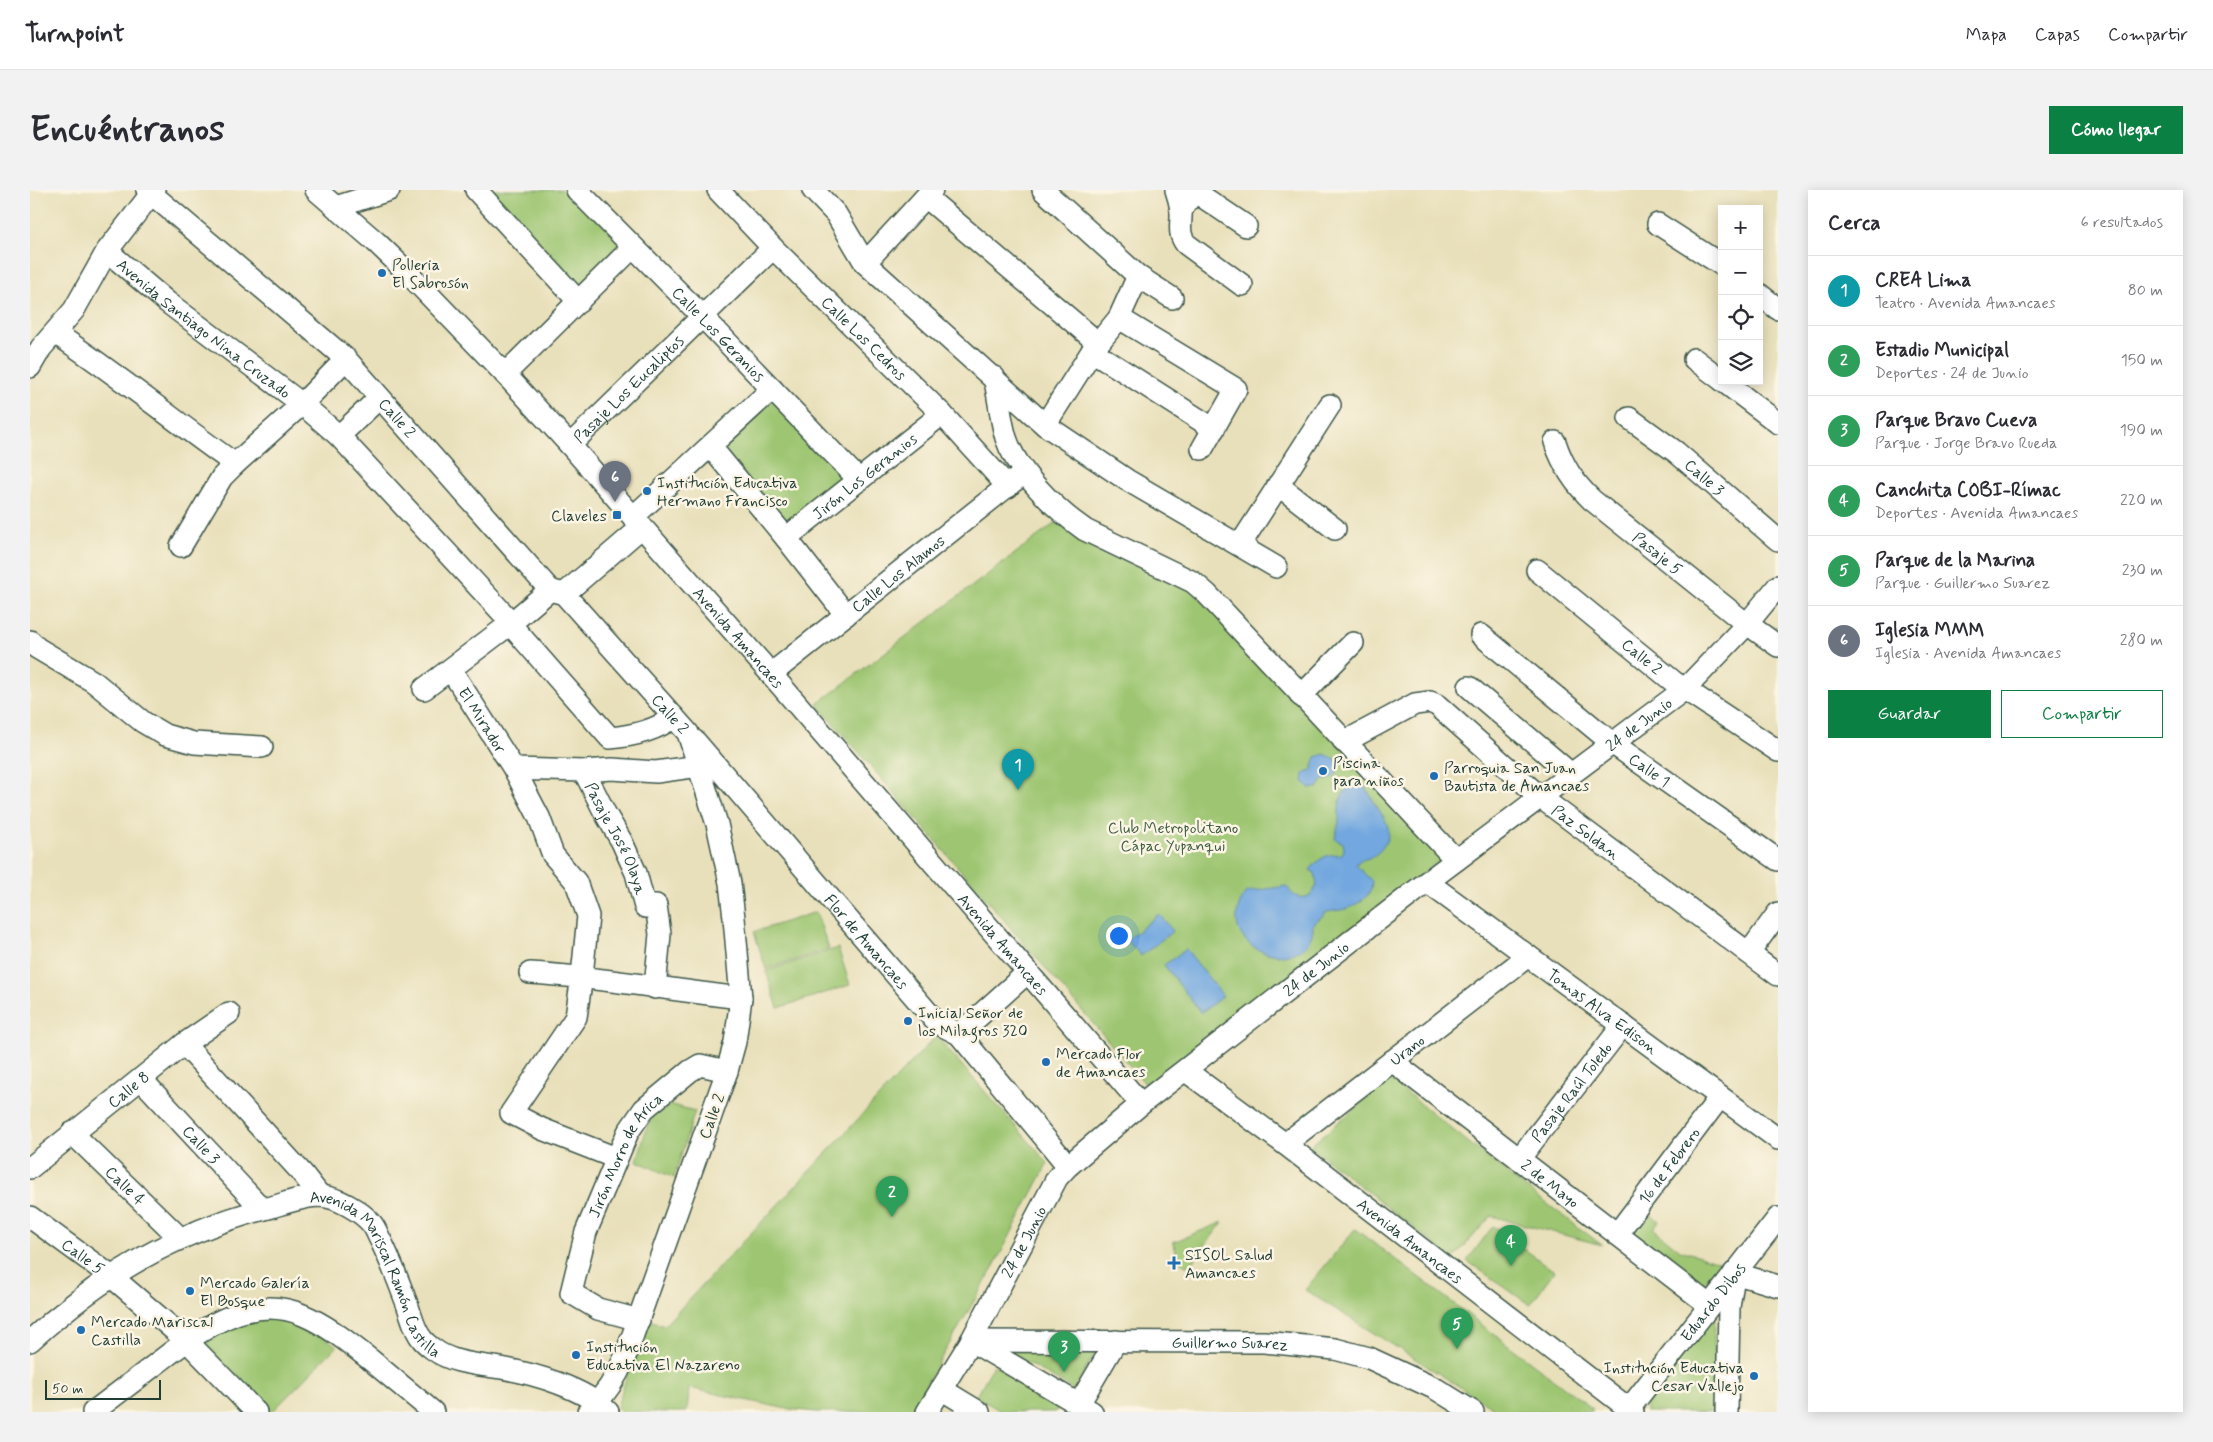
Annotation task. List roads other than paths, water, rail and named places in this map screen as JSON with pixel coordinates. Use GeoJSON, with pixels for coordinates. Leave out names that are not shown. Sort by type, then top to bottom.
{"type":"FeatureCollection","features":[{"type":"Feature","properties":{"kind":"street","name":"Avenida Amancaes"},"geometry":{"type":"LineString","coordinates":[[316,190],[382,247],[505,374],[570,445],[771,674],[1141,1104]]}},
{"type":"Feature","properties":{"kind":"street"},"geometry":{"type":"LineString","coordinates":[[336,207],[389,190]]}},
{"type":"Feature","properties":{"kind":"street"},"geometry":{"type":"LineString","coordinates":[[476,190],[578,302]]}},
{"type":"Feature","properties":{"kind":"street","name":"Calle Los Geranios"},"geometry":{"type":"LineString","coordinates":[[577,190],[702,316],[859,480]]}},
{"type":"Feature","properties":{"kind":"street","name":"Calle Los Cedros"},"geometry":{"type":"LineString","coordinates":[[718,190],[773,248],[942,414],[1008,486]]}},
{"type":"Feature","properties":{"kind":"street"},"geometry":{"type":"LineString","coordinates":[[813,190],[836,214],[865,262],[1045,424],[1127,480],[1276,567]]}},
{"type":"Feature","properties":{"kind":"street"},"geometry":{"type":"LineString","coordinates":[[1043,190],[1067,200],[1138,276],[1172,298]]}},
{"type":"Feature","properties":{"kind":"street"},"geometry":{"type":"LineString","coordinates":[[1176,190],[1181,200],[1180,232],[1186,244],[1242,285]]}},
{"type":"Feature","properties":{"kind":"street"},"geometry":{"type":"LineString","coordinates":[[1181,200],[1195,190],[1246,226]]}},
{"type":"Feature","properties":{"kind":"street"},"geometry":{"type":"LineString","coordinates":[[30,367],[42,340],[74,310],[107,251],[151,191]]}},
{"type":"Feature","properties":{"kind":"street","name":"Calle 2"},"geometry":{"type":"LineString","coordinates":[[151,191],[346,359],[379,398],[688,733],[717,824],[730,884],[739,960],[741,998],[736,1034],[727,1071],[639,1320],[617,1377],[598,1409]]}},
{"type":"Feature","properties":{"kind":"street"},"geometry":{"type":"LineString","coordinates":[[865,262],[922,195],[1095,347],[1214,429]]}},
{"type":"Feature","properties":{"kind":"street"},"geometry":{"type":"LineString","coordinates":[[1658,224],[1718,262]]}},
{"type":"Feature","properties":{"kind":"street"},"geometry":{"type":"LineString","coordinates":[[505,374],[633,247]]}},
{"type":"Feature","properties":{"kind":"street","name":"Pasaje Los Eucaliptos"},"geometry":{"type":"LineString","coordinates":[[570,445],[773,248]]}},
{"type":"Feature","properties":{"kind":"street","name":"Avenida Santiago Nina Cruzado"},"geometry":{"type":"LineString","coordinates":[[107,251],[167,302],[302,404],[339,436],[511,624],[610,738],[633,736],[663,725],[674,717]]}},
{"type":"Feature","properties":{"kind":"street"},"geometry":{"type":"LineString","coordinates":[[1045,424],[1095,347],[1119,318],[1138,276]]}},
{"type":"Feature","properties":{"kind":"street"},"geometry":{"type":"LineString","coordinates":[[1119,318],[1236,389],[1202,449]]}},
{"type":"Feature","properties":{"kind":"street"},"geometry":{"type":"LineString","coordinates":[[42,340],[111,371],[163,412],[235,464]]}},
{"type":"Feature","properties":{"kind":"street"},"geometry":{"type":"LineString","coordinates":[[181,546],[222,478],[302,404],[346,359]]}},
{"type":"Feature","properties":{"kind":"street"},"geometry":{"type":"LineString","coordinates":[[1694,359],[1718,378]]}},
{"type":"Feature","properties":{"kind":"street"},"geometry":{"type":"LineString","coordinates":[[994,377],[1006,439],[1014,457],[1025,472],[1060,510],[1085,530],[1193,582],[1456,860]]}},
{"type":"Feature","properties":{"kind":"street"},"geometry":{"type":"LineString","coordinates":[[1727,385],[1778,423]]}},
{"type":"Feature","properties":{"kind":"street"},"geometry":{"type":"LineString","coordinates":[[424,689],[557,592],[637,522],[710,446],[772,389]]}},
{"type":"Feature","properties":{"kind":"street"},"geometry":{"type":"LineString","coordinates":[[339,436],[379,398]]}},
{"type":"Feature","properties":{"kind":"street"},"geometry":{"type":"LineString","coordinates":[[1240,545],[1330,405]]}},
{"type":"Feature","properties":{"kind":"street"},"geometry":{"type":"LineString","coordinates":[[1006,439],[1013,419],[1028,410]]}},
{"type":"Feature","properties":{"kind":"street","name":"Jirón Los Geranios"},"geometry":{"type":"LineString","coordinates":[[786,538],[942,414]]}},
{"type":"Feature","properties":{"kind":"street","name":"Calle 3"},"geometry":{"type":"LineString","coordinates":[[1629,418],[1676,452],[1778,540]]}},
{"type":"Feature","properties":{"kind":"street","name":"Pasaje 5"},"geometry":{"type":"LineString","coordinates":[[1555,442],[1562,462],[1578,487],[1747,624],[1778,646]]}},
{"type":"Feature","properties":{"kind":"street"},"geometry":{"type":"LineString","coordinates":[[710,446],[786,538],[846,615]]}},
{"type":"Feature","properties":{"kind":"street","name":"Calle Los Alamos"},"geometry":{"type":"LineString","coordinates":[[771,674],[1025,472]]}},
{"type":"Feature","properties":{"kind":"street"},"geometry":{"type":"LineString","coordinates":[[1278,486],[1335,529]]}},
{"type":"Feature","properties":{"kind":"street","name":"Calle 2"},"geometry":{"type":"LineString","coordinates":[[1536,570],[1685,689],[1778,751]]}},
{"type":"Feature","properties":{"kind":"street","name":"24 de Junio"},"geometry":{"type":"LineString","coordinates":[[927,1412],[971,1340],[1057,1178],[1068,1166],[1141,1104],[1456,860],[1685,689],[1747,624],[1778,586]]}},
{"type":"Feature","properties":{"kind":"street","name":"Calle 1"},"geometry":{"type":"LineString","coordinates":[[1481,636],[1612,743],[1778,860]]}},
{"type":"Feature","properties":{"kind":"street"},"geometry":{"type":"LineString","coordinates":[[30,641],[37,648],[94,682],[143,722],[165,735],[194,743],[262,746]]}},
{"type":"Feature","properties":{"kind":"street"},"geometry":{"type":"LineString","coordinates":[[1301,696],[1353,643]]}},
{"type":"Feature","properties":{"kind":"street","name":"El Mirador"},"geometry":{"type":"LineString","coordinates":[[451,670],[514,769],[539,817],[553,855],[576,882],[588,916],[576,1017],[511,1113],[542,1129],[616,1158]]}},
{"type":"Feature","properties":{"kind":"street"},"geometry":{"type":"LineString","coordinates":[[1468,687],[1570,774]]}},
{"type":"Feature","properties":{"kind":"street","name":"Paz Soldan"},"geometry":{"type":"LineString","coordinates":[[1344,742],[1415,704],[1430,702],[1437,705],[1540,797],[1778,975]]}},
{"type":"Feature","properties":{"kind":"street","name":"Flor de Amancaes"},"geometry":{"type":"LineString","coordinates":[[688,733],[937,1023],[959,1034],[1068,1166]]}},
{"type":"Feature","properties":{"kind":"street"},"geometry":{"type":"LineString","coordinates":[[514,769],[584,771],[612,769],[656,772],[699,766]]}},
{"type":"Feature","properties":{"kind":"street","name":"Pasaje José Olaya"},"geometry":{"type":"LineString","coordinates":[[584,771],[622,842],[660,934],[655,988]]}},
{"type":"Feature","properties":{"kind":"street","name":"Tomas Alva Edison"},"geometry":{"type":"LineString","coordinates":[[1428,882],[1778,1139]]}},
{"type":"Feature","properties":{"kind":"street"},"geometry":{"type":"LineString","coordinates":[[1749,953],[1778,913]]}},
{"type":"Feature","properties":{"kind":"street","name":"Urano"},"geometry":{"type":"LineString","coordinates":[[1285,1144],[1528,956]]}},
{"type":"Feature","properties":{"kind":"street"},"geometry":{"type":"LineString","coordinates":[[959,1034],[1028,972]]}},
{"type":"Feature","properties":{"kind":"street"},"geometry":{"type":"LineString","coordinates":[[530,974],[582,976],[655,988],[741,998]]}},
{"type":"Feature","properties":{"kind":"street","name":"Calle 8"},"geometry":{"type":"LineString","coordinates":[[30,1168],[184,1044],[230,1013]]}},
{"type":"Feature","properties":{"kind":"street","name":"Pasaje Raúl Toledo"},"geometry":{"type":"LineString","coordinates":[[1520,1159],[1623,1025]]}},
{"type":"Feature","properties":{"kind":"street"},"geometry":{"type":"LineString","coordinates":[[184,1044],[302,1173],[320,1196]]}},
{"type":"Feature","properties":{"kind":"street","name":"2 de Mayo"},"geometry":{"type":"LineString","coordinates":[[1392,1061],[1709,1305]]}},
{"type":"Feature","properties":{"kind":"street","name":"Jirón Morro de Arica"},"geometry":{"type":"LineString","coordinates":[[639,1320],[598,1309],[572,1293],[586,1232],[628,1132],[644,1110],[690,1071],[700,1065],[727,1071]]}},
{"type":"Feature","properties":{"kind":"street","name":"Avenida Amancaes"},"geometry":{"type":"LineString","coordinates":[[1186,1071],[1285,1144],[1631,1410]]}},
{"type":"Feature","properties":{"kind":"street","name":"Calle 3"},"geometry":{"type":"LineString","coordinates":[[141,1079],[262,1209]]}},
{"type":"Feature","properties":{"kind":"street","name":"16 de Febrero"},"geometry":{"type":"LineString","coordinates":[[1617,1234],[1720,1097]]}},
{"type":"Feature","properties":{"kind":"street","name":"Calle 4"},"geometry":{"type":"LineString","coordinates":[[72,1133],[180,1238]]}},
{"type":"Feature","properties":{"kind":"street","name":"Avenida Mariscal Ramón Castilla"},"geometry":{"type":"LineString","coordinates":[[30,1341],[70,1304],[136,1261],[180,1238],[223,1221],[262,1209],[320,1196],[345,1205],[373,1225],[392,1263],[421,1338],[434,1350],[471,1364],[501,1368],[569,1386],[598,1409]]}},
{"type":"Feature","properties":{"kind":"street","name":"Calle 5"},"geometry":{"type":"LineString","coordinates":[[30,1217],[112,1277],[186,1341],[251,1410]]}},
{"type":"Feature","properties":{"kind":"street","name":"Eduardo Dibos"},"geometry":{"type":"LineString","coordinates":[[1631,1410],[1709,1305],[1778,1218]]}},
{"type":"Feature","properties":{"kind":"street"},"geometry":{"type":"LineString","coordinates":[[1727,1412],[1729,1307],[1734,1273],[1778,1286]]}},
{"type":"Feature","properties":{"kind":"street"},"geometry":{"type":"LineString","coordinates":[[93,1412],[186,1341],[220,1320],[240,1312],[262,1308],[281,1309],[301,1314],[319,1322],[342,1337],[433,1412]]}},
{"type":"Feature","properties":{"kind":"street"},"geometry":{"type":"LineString","coordinates":[[971,1340],[1086,1408],[1116,1341]]}},
{"type":"Feature","properties":{"kind":"street","name":"Guillermo Suarez"},"geometry":{"type":"LineString","coordinates":[[971,1340],[1264,1342],[1335,1348],[1369,1358],[1436,1389],[1473,1412]]}},
{"type":"Feature","properties":{"kind":"street"},"geometry":{"type":"LineString","coordinates":[[941,1389],[979,1412]]}},
{"type":"Feature","properties":{"kind":"water","name":"Piscina para niños"},"geometry":{"type":"Polygon","coordinates":[[[1324,754],[1336,759],[1338,763],[1337,774],[1328,780],[1323,780],[1318,788],[1309,788],[1303,781],[1304,774],[1312,769],[1316,757],[1324,754]]]}},
{"type":"Feature","properties":{"kind":"water"},"geometry":{"type":"Polygon","coordinates":[[[1355,785],[1365,787],[1385,820],[1388,830],[1387,841],[1381,850],[1367,859],[1360,860],[1356,865],[1372,881],[1368,895],[1356,905],[1347,909],[1327,912],[1313,924],[1309,941],[1298,951],[1282,955],[1265,952],[1250,944],[1239,931],[1237,913],[1246,892],[1287,886],[1294,895],[1303,897],[1311,895],[1317,885],[1315,873],[1310,870],[1323,858],[1331,855],[1341,855],[1344,850],[1343,843],[1335,839],[1340,803],[1345,791],[1355,785]]]}},
{"type":"Feature","properties":{"kind":"water"},"geometry":{"type":"Polygon","coordinates":[[[1159,914],[1173,931],[1141,956],[1127,940],[1159,914]]]}},
{"type":"Feature","properties":{"kind":"water"},"geometry":{"type":"Polygon","coordinates":[[[1186,949],[1223,996],[1201,1013],[1164,965],[1186,949]]]}},
{"type":"Feature","properties":{"kind":"place","name":"Polleria El Sabrosón"},"geometry":{"type":"Point","coordinates":[382,273]}},
{"type":"Feature","properties":{"kind":"place","name":"Institución Educativa Hermano Francisco"},"geometry":{"type":"Point","coordinates":[647,491]}},
{"type":"Feature","properties":{"kind":"place","name":"Iglesia MMM"},"geometry":{"type":"Point","coordinates":[615,502]}},
{"type":"Feature","properties":{"kind":"place","name":"Claveles"},"geometry":{"type":"Point","coordinates":[617,515]}},
{"type":"Feature","properties":{"kind":"place","name":"Piscina para niños"},"geometry":{"type":"Point","coordinates":[1323,771]}},
{"type":"Feature","properties":{"kind":"place","name":"Parroquia San Juan Bautista de Amancaes"},"geometry":{"type":"Point","coordinates":[1434,776]}},
{"type":"Feature","properties":{"kind":"place","name":"CREA Lima"},"geometry":{"type":"Point","coordinates":[1018,790]}},
{"type":"Feature","properties":{"kind":"place","name":"Inicial Señor de los Milagros 320"},"geometry":{"type":"Point","coordinates":[908,1021]}},
{"type":"Feature","properties":{"kind":"place","name":"Mercado Flor de Amancaes"},"geometry":{"type":"Point","coordinates":[1046,1062]}},
{"type":"Feature","properties":{"kind":"place","name":"Estadio Municipal"},"geometry":{"type":"Point","coordinates":[892,1217]}},
{"type":"Feature","properties":{"kind":"place","name":"SISOL Salud Amancaes"},"geometry":{"type":"Point","coordinates":[1174,1263]}},
{"type":"Feature","properties":{"kind":"place","name":"Canchita COBI-Rímac"},"geometry":{"type":"Point","coordinates":[1511,1266]}},
{"type":"Feature","properties":{"kind":"place","name":"Mercado Galería El Bosque"},"geometry":{"type":"Point","coordinates":[190,1291]}},
{"type":"Feature","properties":{"kind":"place","name":"Mercado Mariscal Castilla"},"geometry":{"type":"Point","coordinates":[81,1330]}},
{"type":"Feature","properties":{"kind":"place","name":"Parque de la Marina"},"geometry":{"type":"Point","coordinates":[1457,1349]}},
{"type":"Feature","properties":{"kind":"place","name":"Institución Educativa El Nazareno"},"geometry":{"type":"Point","coordinates":[576,1355]}},
{"type":"Feature","properties":{"kind":"place","name":"Parque Bravo Cueva"},"geometry":{"type":"Point","coordinates":[1064,1372]}},
{"type":"Feature","properties":{"kind":"place","name":"Institución Educativa Cesar Vallejo"},"geometry":{"type":"Point","coordinates":[1754,1376]}},
{"type":"Feature","properties":{"kind":"park label","name":"Club Metropolitano Cápac Yupanqui"},"geometry":{"type":"Point","coordinates":[1173,836]}}]}
